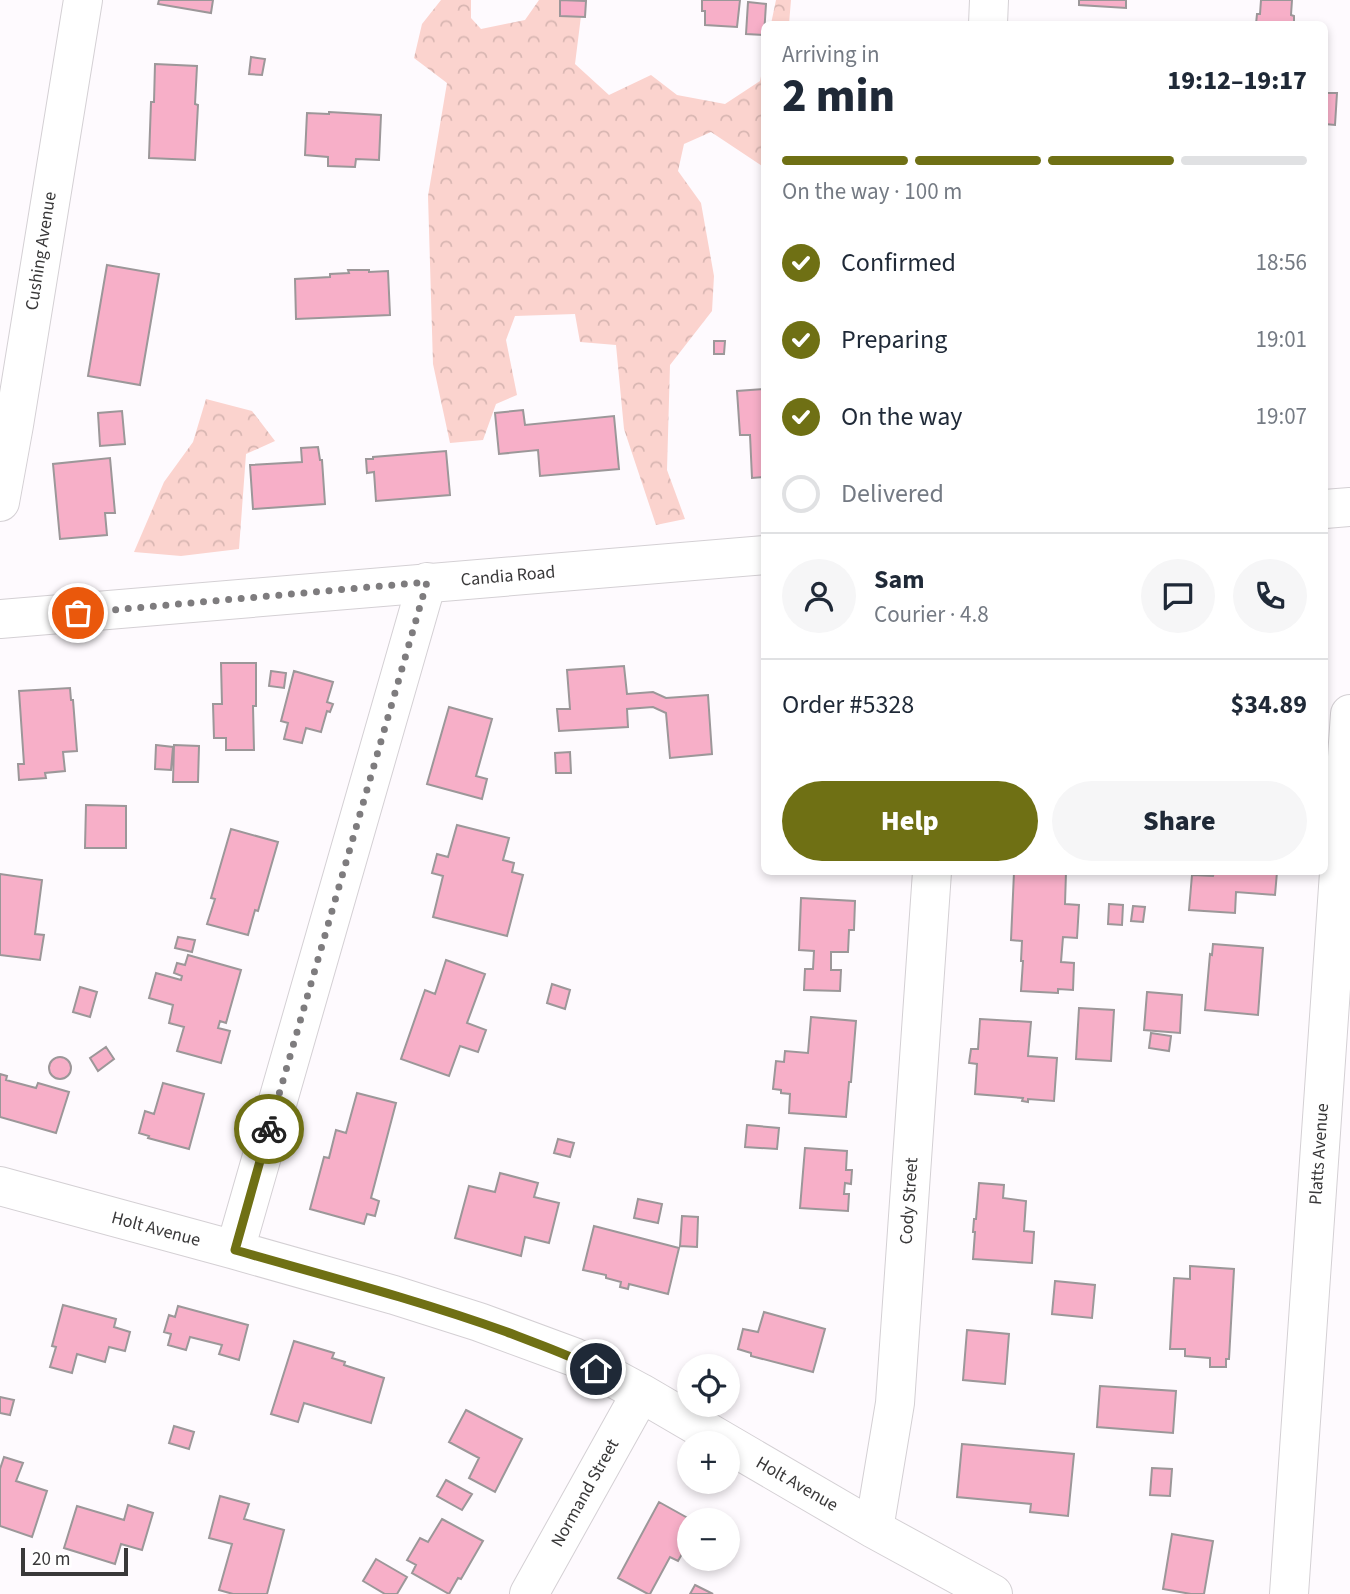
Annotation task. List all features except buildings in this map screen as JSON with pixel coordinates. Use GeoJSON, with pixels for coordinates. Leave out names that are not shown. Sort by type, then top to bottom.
{"type":"FeatureCollection","features":[{"type":"Feature","properties":{"kind":"street","name":"Cushing Avenue"},"geometry":{"type":"LineString","coordinates":[[0,502],[83,0]]}},
{"type":"Feature","properties":{"kind":"street"},"geometry":{"type":"LineString","coordinates":[[988,21],[989,0]]}},
{"type":"Feature","properties":{"kind":"street"},"geometry":{"type":"LineString","coordinates":[[1328,509],[1350,507]]}},
{"type":"Feature","properties":{"kind":"street","name":"Candia Road"},"geometry":{"type":"LineString","coordinates":[[0,620],[761,555]]}},
{"type":"Feature","properties":{"kind":"street"},"geometry":{"type":"LineString","coordinates":[[235,1250],[427,582]]}},
{"type":"Feature","properties":{"kind":"street","name":"Platts Avenue"},"geometry":{"type":"LineString","coordinates":[[1289,1594],[1350,714]]}},
{"type":"Feature","properties":{"kind":"street","name":"Cody Street"},"geometry":{"type":"LineString","coordinates":[[874,1529],[895,1403],[932,875]]}},
{"type":"Feature","properties":{"kind":"street","name":"Holt Avenue"},"geometry":{"type":"LineString","coordinates":[[0,1186],[394,1295],[479,1322],[574,1357],[986,1593]]}},
{"type":"Feature","properties":{"kind":"street","name":"Normand Street"},"geometry":{"type":"LineString","coordinates":[[529,1594],[640,1393]]}},
{"type":"Feature","properties":{"kind":"green space"},"geometry":{"type":"Polygon","coordinates":[[[441,0],[471,0],[471,18],[481,29],[525,20],[539,0],[583,0],[575,64],[609,95],[651,75],[677,95],[725,104],[760,81],[761,76],[761,165],[711,132],[684,144],[678,171],[701,203],[714,276],[712,311],[670,365],[667,470],[685,519],[656,525],[624,429],[616,345],[580,342],[575,314],[515,316],[506,340],[517,395],[496,404],[483,440],[450,443],[433,364],[428,196],[447,83],[414,58],[422,24],[441,0]]]}},
{"type":"Feature","properties":{"kind":"green space"},"geometry":{"type":"Polygon","coordinates":[[[776,0],[791,0],[789,21],[772,21],[776,0]]]}},
{"type":"Feature","properties":{"kind":"green space"},"geometry":{"type":"Polygon","coordinates":[[[206,399],[252,411],[275,441],[246,454],[239,549],[181,556],[134,552],[164,482],[193,442],[206,399]]]}},
{"type":"Feature","properties":{"kind":"way so far"},"geometry":{"type":"LineString","coordinates":[[78,613],[427,582],[269,1129]]}},
{"type":"Feature","properties":{"kind":"route"},"geometry":{"type":"LineString","coordinates":[[269,1129],[235,1250],[479,1322],[574,1357],[596,1369]]}}]}
